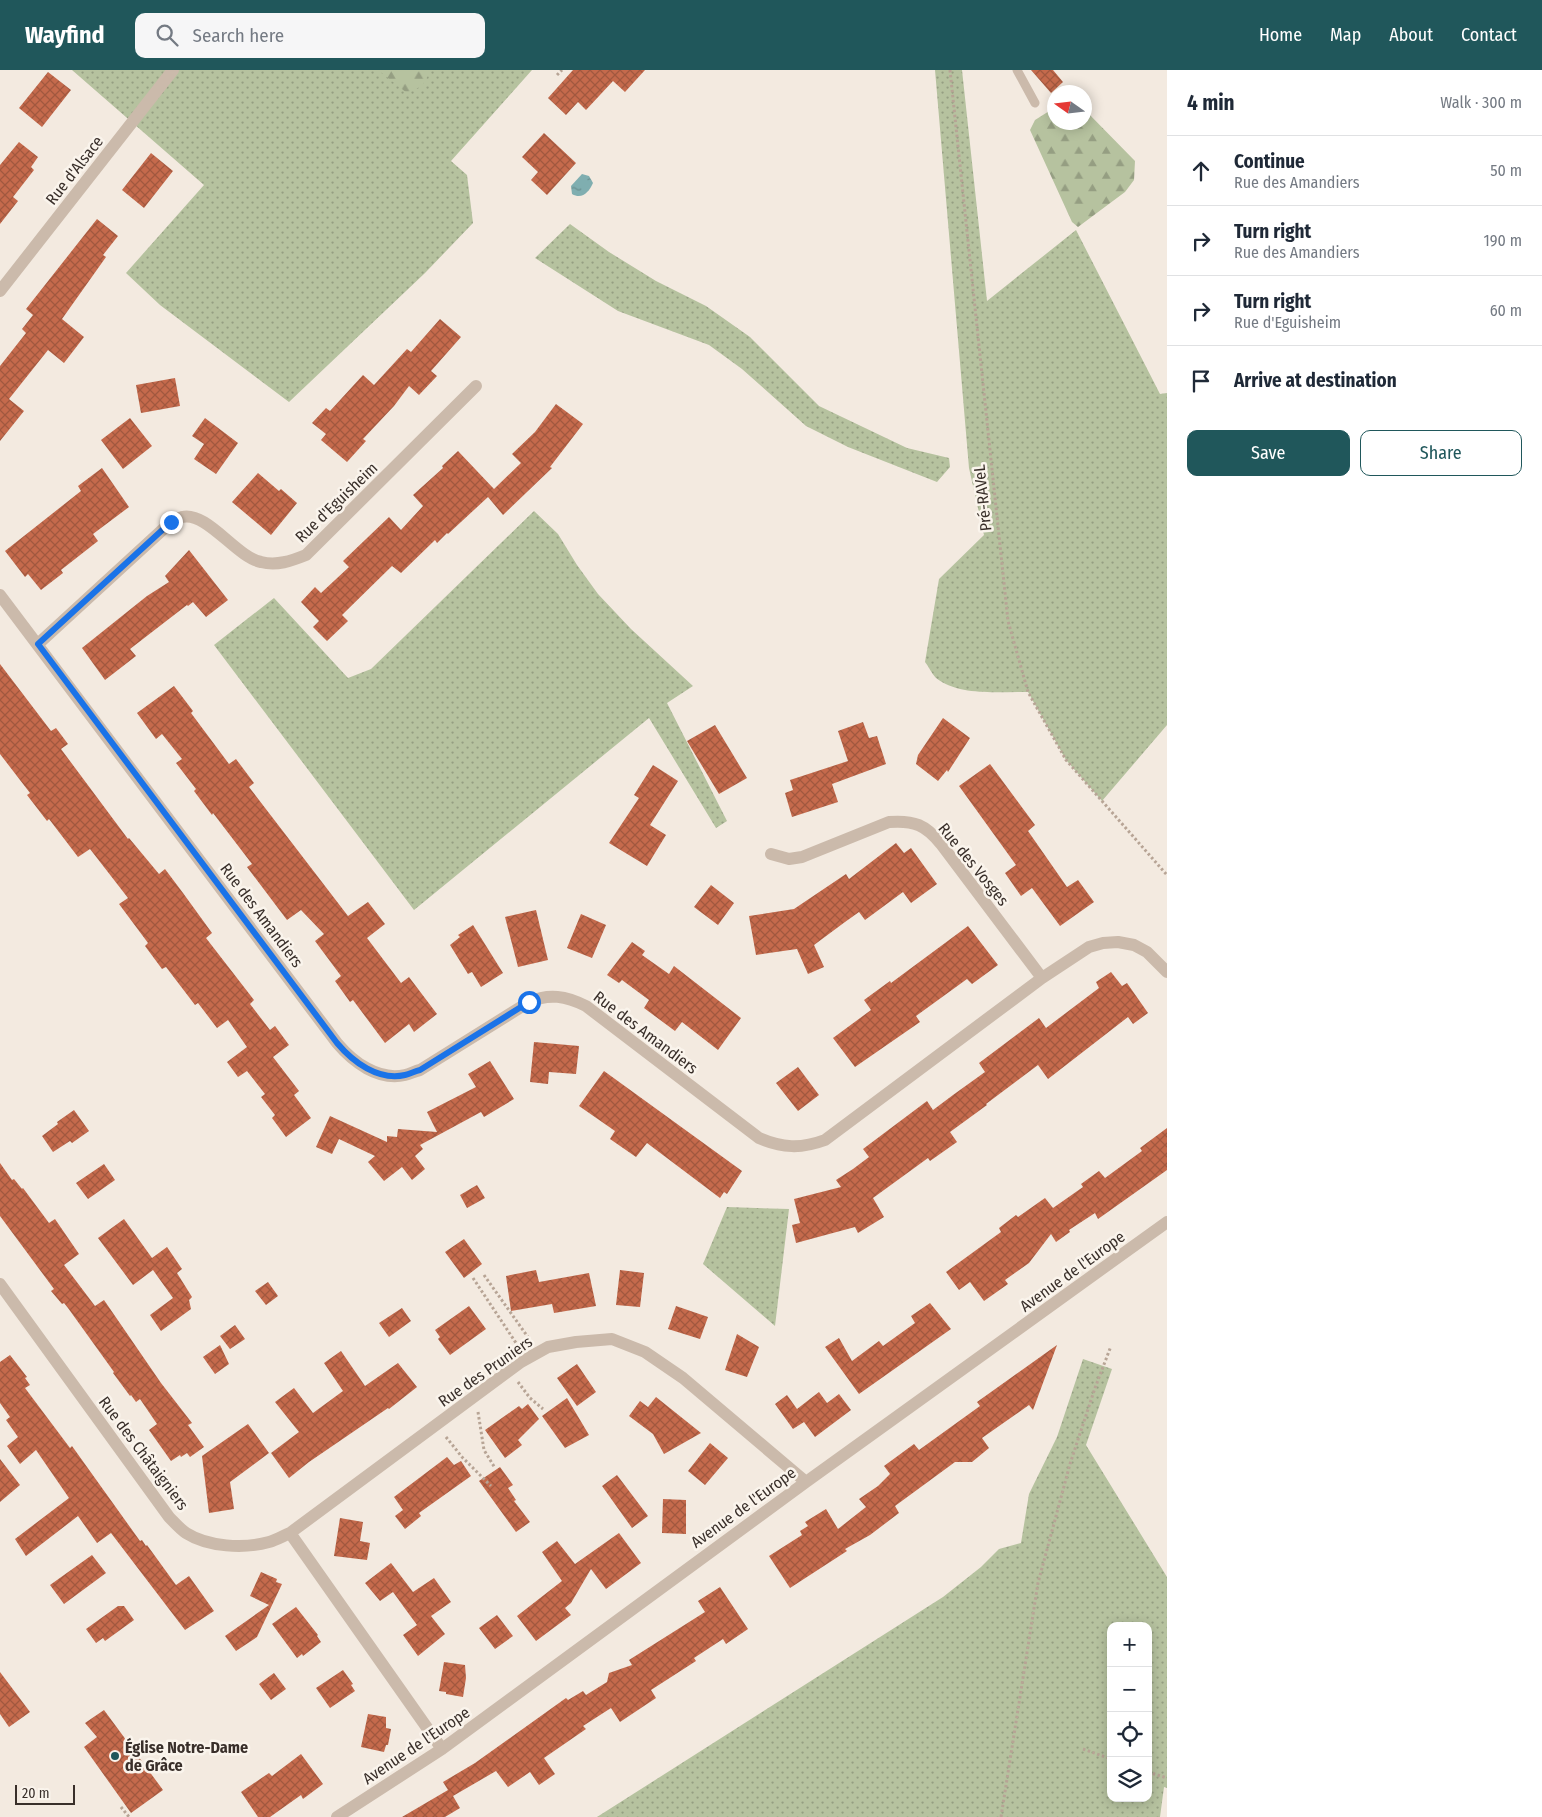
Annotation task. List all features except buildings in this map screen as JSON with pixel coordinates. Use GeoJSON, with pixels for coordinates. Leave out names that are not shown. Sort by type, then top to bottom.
{"type":"FeatureCollection","features":[{"type":"Feature","properties":{"kind":"street","name":"Rue d'Alsace"},"geometry":{"type":"LineString","coordinates":[[0,290],[173,70]]}},
{"type":"Feature","properties":{"kind":"street","name":"Rue d'Eguisheim"},"geometry":{"type":"LineString","coordinates":[[38,644],[171,522],[182,517],[205,523],[250,558],[260,562],[274,564],[306,556],[476,386]]}},
{"type":"Feature","properties":{"kind":"street","name":"Rue des Amandiers"},"geometry":{"type":"LineString","coordinates":[[0,595],[337,1043],[356,1062],[368,1070],[388,1075],[412,1073],[420,1070],[529,1002],[540,997],[564,997],[586,1006],[759,1138],[784,1147],[811,1146],[825,1140],[1042,978],[1089,947],[1103,943],[1118,942],[1134,945],[1147,952],[1167,972]]}},
{"type":"Feature","properties":{"kind":"street","name":"Rue des Vosges"},"geometry":{"type":"LineString","coordinates":[[771,854],[789,859],[802,858],[889,822],[903,821],[920,825],[932,832],[1042,978]]}},
{"type":"Feature","properties":{"kind":"street","name":"Avenue de l'Europe"},"geometry":{"type":"LineString","coordinates":[[337,1817],[442,1749],[806,1482],[1167,1222]]}},
{"type":"Feature","properties":{"kind":"street","name":"Rue des Châtaigniers"},"geometry":{"type":"LineString","coordinates":[[0,1284],[169,1517],[186,1533],[206,1541],[228,1545],[249,1545],[268,1542],[290,1533]]}},
{"type":"Feature","properties":{"kind":"street","name":"Rue des Pruniers"},"geometry":{"type":"LineString","coordinates":[[290,1533],[510,1369],[548,1347],[576,1342],[612,1339],[646,1352],[683,1378],[806,1482]]}},
{"type":"Feature","properties":{"kind":"street"},"geometry":{"type":"LineString","coordinates":[[290,1533],[442,1749]]}},
{"type":"Feature","properties":{"kind":"lane"},"geometry":{"type":"LineString","coordinates":[[1017,70],[1035,103]]}},
{"type":"Feature","properties":{"kind":"path"},"geometry":{"type":"LineString","coordinates":[[557,75],[562,70]]}},
{"type":"Feature","properties":{"kind":"path","name":"Pré-RAVeL"},"geometry":{"type":"LineString","coordinates":[[950,70],[1008,622],[1028,692],[1066,760],[1167,875]]}},
{"type":"Feature","properties":{"kind":"path"},"geometry":{"type":"LineString","coordinates":[[484,1275],[539,1352]]}},
{"type":"Feature","properties":{"kind":"path"},"geometry":{"type":"LineString","coordinates":[[473,1278],[526,1359]]}},
{"type":"Feature","properties":{"kind":"path"},"geometry":{"type":"LineString","coordinates":[[1001,1817],[1038,1582],[1070,1464],[1094,1388],[1111,1346]]}},
{"type":"Feature","properties":{"kind":"path"},"geometry":{"type":"LineString","coordinates":[[510,1369],[530,1398],[543,1409]]}},
{"type":"Feature","properties":{"kind":"path"},"geometry":{"type":"LineString","coordinates":[[471,1399],[478,1412],[484,1450],[495,1468]]}},
{"type":"Feature","properties":{"kind":"path"},"geometry":{"type":"LineString","coordinates":[[436,1424],[462,1457],[491,1486]]}},
{"type":"Feature","properties":{"kind":"path"},"geometry":{"type":"LineString","coordinates":[[1083,1749],[1107,1758]]}},
{"type":"Feature","properties":{"kind":"path"},"geometry":{"type":"LineString","coordinates":[[1152,1773],[1167,1778]]}},
{"type":"Feature","properties":{"kind":"path"},"geometry":{"type":"LineString","coordinates":[[121,1807],[129,1817]]}},
{"type":"Feature","properties":{"kind":"green space"},"geometry":{"type":"Polygon","coordinates":[[[72,70],[532,70],[451,161],[467,175],[473,223],[425,273],[289,402],[160,305],[126,273],[204,185],[72,70]]]}},
{"type":"Feature","properties":{"kind":"green space"},"geometry":{"type":"Polygon","coordinates":[[[378,70],[431,70],[422,86],[407,93],[378,70]]]}},
{"type":"Feature","properties":{"kind":"green space"},"geometry":{"type":"Polygon","coordinates":[[[935,70],[962,70],[987,301],[1076,230],[1160,394],[1167,393],[1167,725],[1102,801],[1066,760],[1028,692],[980,692],[957,688],[936,678],[925,662],[939,579],[984,535],[969,468],[935,70]]]}},
{"type":"Feature","properties":{"kind":"green space"},"geometry":{"type":"Polygon","coordinates":[[[1047,112],[1047,130],[1092,130],[1092,117],[1135,161],[1134,180],[1125,192],[1078,227],[1072,222],[1030,130],[1035,120],[1047,112]]]}},
{"type":"Feature","properties":{"kind":"green space"},"geometry":{"type":"Polygon","coordinates":[[[570,224],[609,252],[656,281],[706,306],[750,337],[819,406],[907,448],[949,458],[950,467],[937,482],[848,447],[806,426],[742,369],[709,345],[618,311],[535,258],[570,224]]]}},
{"type":"Feature","properties":{"kind":"green space"},"geometry":{"type":"Polygon","coordinates":[[[534,511],[558,534],[598,594],[631,629],[693,686],[667,703],[727,821],[716,828],[649,718],[414,910],[214,645],[274,598],[348,678],[371,669],[534,511]]]}},
{"type":"Feature","properties":{"kind":"green space"},"geometry":{"type":"Polygon","coordinates":[[[727,1207],[789,1209],[775,1326],[703,1264],[727,1207]]]}},
{"type":"Feature","properties":{"kind":"green space"},"geometry":{"type":"Polygon","coordinates":[[[1083,1359],[1112,1369],[1086,1445],[1167,1577],[1167,1788],[1164,1787],[1160,1817],[597,1817],[943,1597],[981,1567],[999,1549],[1021,1543],[1029,1494],[1057,1437],[1083,1359]]]}},
{"type":"Feature","properties":{"kind":"water"},"geometry":{"type":"Polygon","coordinates":[[[582,174],[589,176],[593,183],[585,194],[576,196],[572,194],[571,186],[582,174]]]}},
{"type":"Feature","properties":{"kind":"place","name":"Église Notre-Dame de Grâce"},"geometry":{"type":"Point","coordinates":[115,1756]}},
{"type":"Feature","properties":{"kind":"route"},"geometry":{"type":"LineString","coordinates":[[171,522],[38,644],[337,1043],[356,1062],[368,1070],[388,1075],[404,1075],[420,1070],[516,1008],[529,1002]]}}]}
